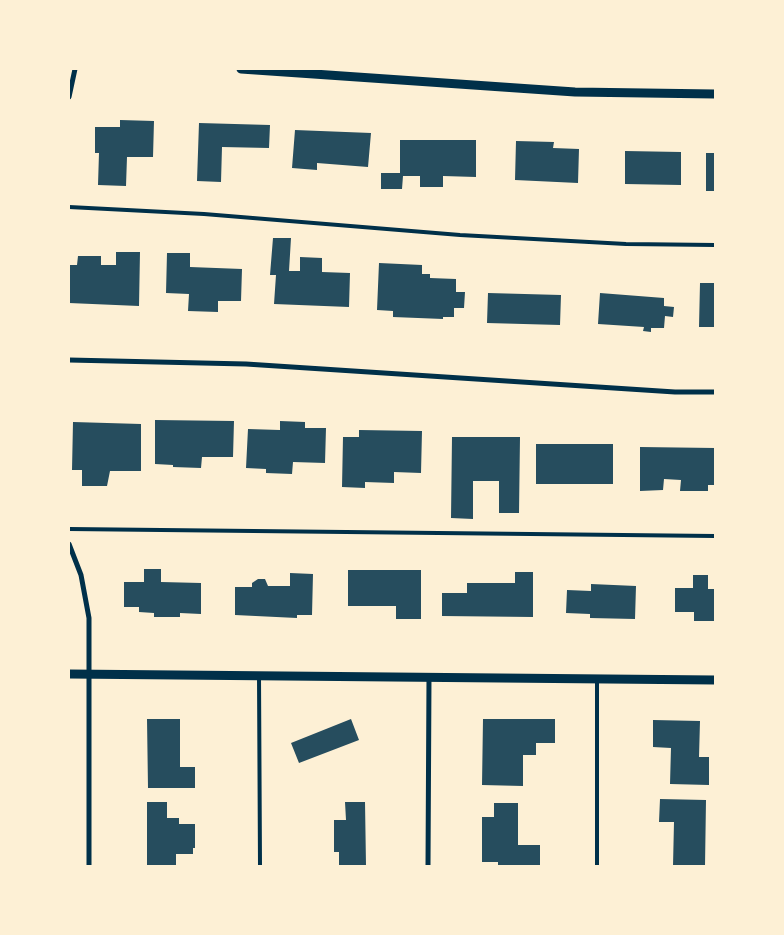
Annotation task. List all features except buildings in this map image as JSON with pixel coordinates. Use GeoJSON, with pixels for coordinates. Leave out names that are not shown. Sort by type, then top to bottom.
{"type":"FeatureCollection","features":[{"type":"Feature","properties":{"kind":"street"},"geometry":{"type":"LineString","coordinates":[[69,97],[75,69]]}},
{"type":"Feature","properties":{"kind":"street"},"geometry":{"type":"LineString","coordinates":[[241,69],[575,92],[715,94]]}},
{"type":"Feature","properties":{"kind":"street"},"geometry":{"type":"LineString","coordinates":[[69,360],[246,364],[675,392],[715,392]]}},
{"type":"Feature","properties":{"kind":"street"},"geometry":{"type":"LineString","coordinates":[[69,544],[81,575],[89,618],[89,866]]}},
{"type":"Feature","properties":{"kind":"street"},"geometry":{"type":"LineString","coordinates":[[69,674],[715,680]]}},
{"type":"Feature","properties":{"kind":"street"},"geometry":{"type":"LineString","coordinates":[[428,866],[429,677]]}},
{"type":"Feature","properties":{"kind":"lane"},"geometry":{"type":"LineString","coordinates":[[69,207],[204,214],[460,235],[626,244],[715,245]]}},
{"type":"Feature","properties":{"kind":"lane"},"geometry":{"type":"LineString","coordinates":[[69,529],[715,536]]}},
{"type":"Feature","properties":{"kind":"lane"},"geometry":{"type":"LineString","coordinates":[[259,676],[260,866]]}},
{"type":"Feature","properties":{"kind":"lane"},"geometry":{"type":"LineString","coordinates":[[597,679],[597,866]]}}]}
